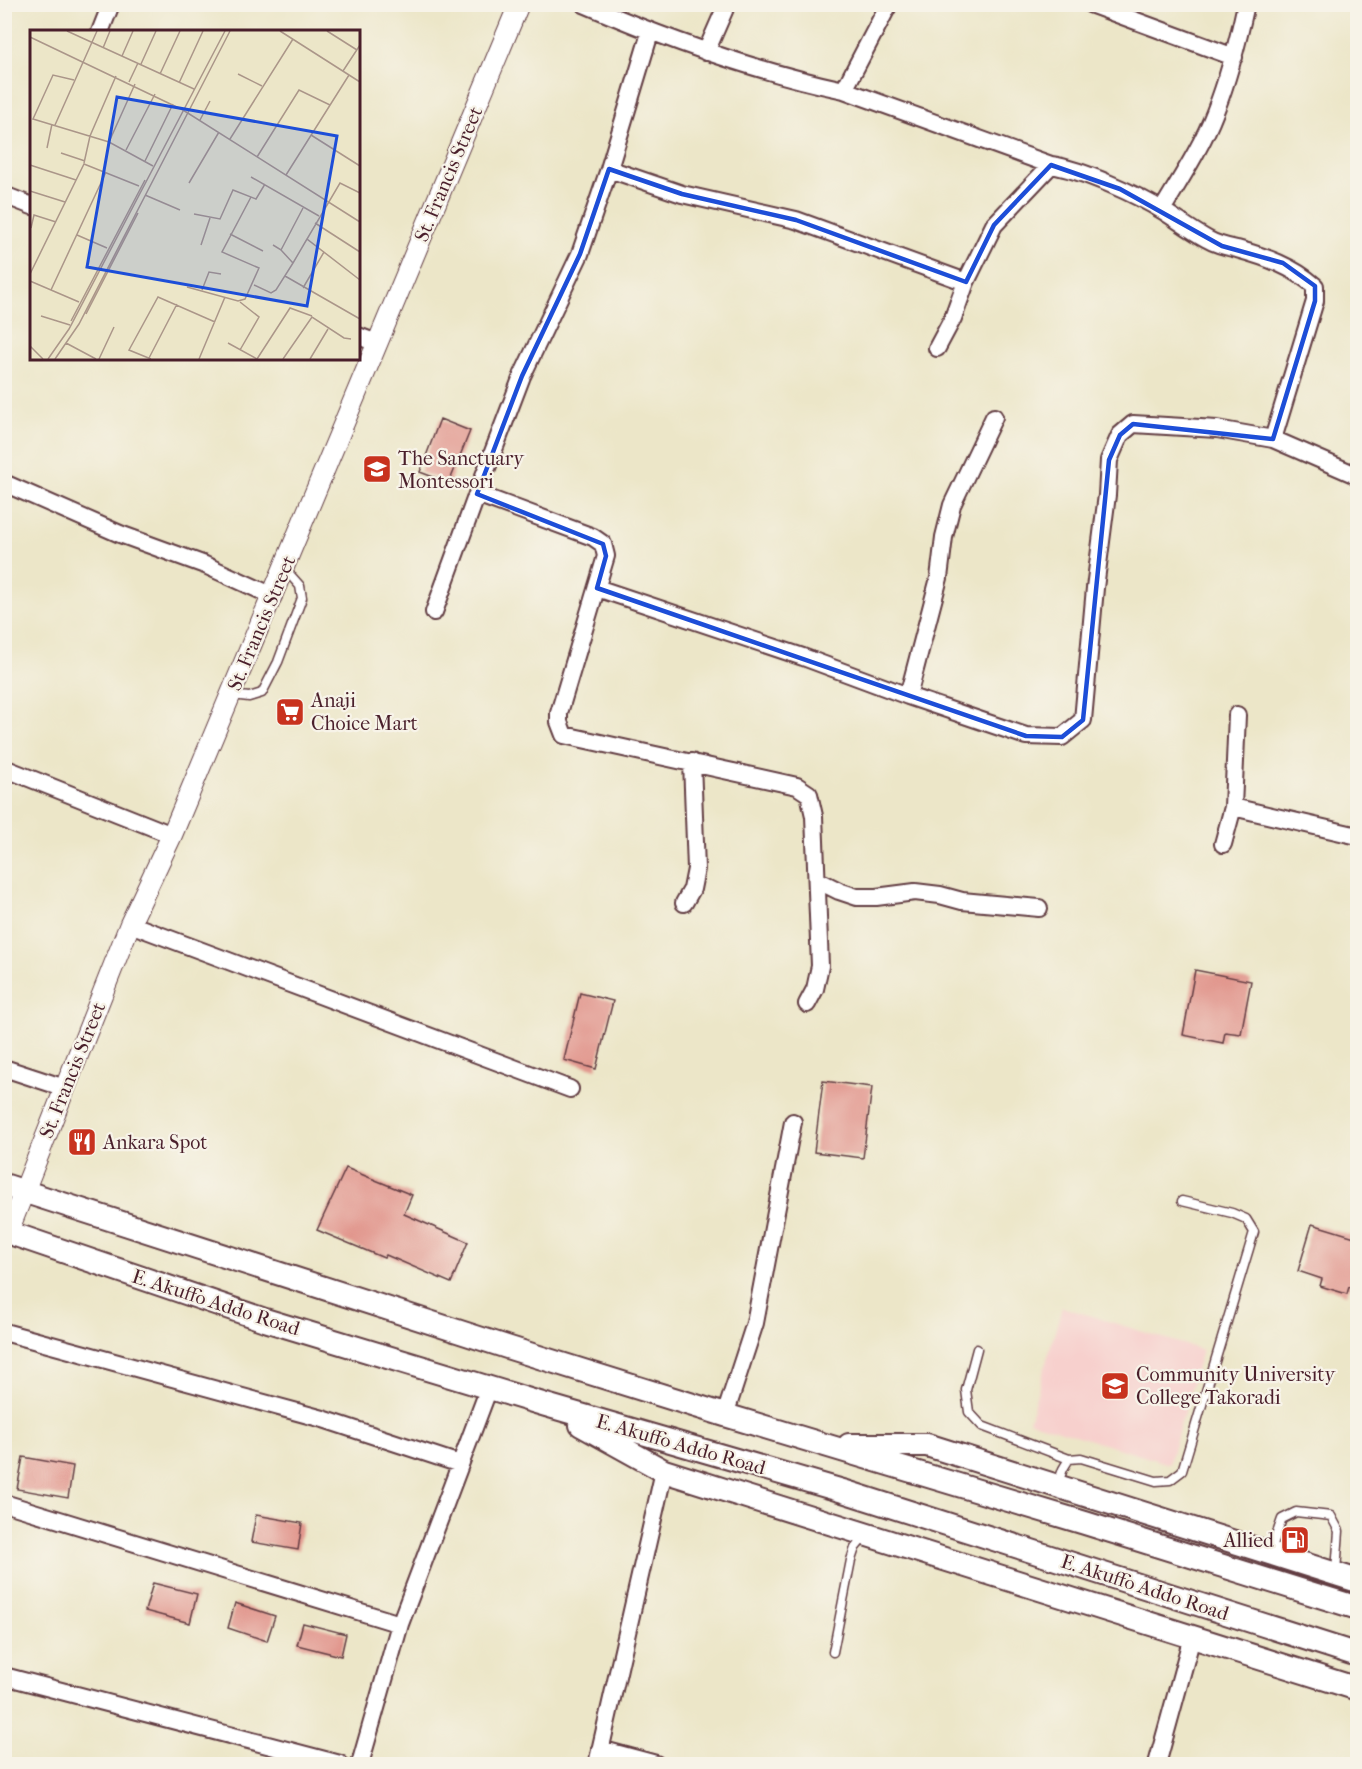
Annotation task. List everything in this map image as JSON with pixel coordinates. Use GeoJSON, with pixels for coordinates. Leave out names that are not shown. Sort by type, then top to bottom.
{"type":"FeatureCollection","features":[{"type":"Feature","properties":{"kind":"main road","name":"E. Akuffo Addo Road"},"geometry":{"type":"LineString","coordinates":[[14,1188],[724,1415],[1085,1522],[1358,1608]]}},
{"type":"Feature","properties":{"kind":"main road","name":"E. Akuffo Addo Road"},"geometry":{"type":"LineString","coordinates":[[6,1234],[265,1320],[843,1491],[1358,1655]]}},
{"type":"Feature","properties":{"kind":"main road"},"geometry":{"type":"LineString","coordinates":[[546,1405],[664,1471],[1358,1689]]}},
{"type":"Feature","properties":{"kind":"main road"},"geometry":{"type":"LineString","coordinates":[[826,1445],[927,1445],[1358,1581]]}},
{"type":"Feature","properties":{"kind":"street"},"geometry":{"type":"LineString","coordinates":[[101,30],[111,4]]}},
{"type":"Feature","properties":{"kind":"street","name":"St. Francis Street"},"geometry":{"type":"LineString","coordinates":[[6,1234],[14,1188],[64,1088],[130,924],[172,835],[519,4]]}},
{"type":"Feature","properties":{"kind":"street"},"geometry":{"type":"LineString","coordinates":[[584,4],[650,33],[706,52],[844,90],[1051,165],[1082,174],[1162,210],[1206,239],[1222,246],[1283,263],[1301,273],[1315,286],[1315,302],[1273,439]]}},
{"type":"Feature","properties":{"kind":"street"},"geometry":{"type":"LineString","coordinates":[[706,52],[727,4]]}},
{"type":"Feature","properties":{"kind":"street"},"geometry":{"type":"LineString","coordinates":[[844,90],[889,4]]}},
{"type":"Feature","properties":{"kind":"street"},"geometry":{"type":"LineString","coordinates":[[1090,4],[1234,57]]}},
{"type":"Feature","properties":{"kind":"street"},"geometry":{"type":"LineString","coordinates":[[1162,210],[1190,164],[1215,113],[1234,57],[1246,4]]}},
{"type":"Feature","properties":{"kind":"street"},"geometry":{"type":"LineString","coordinates":[[434,612],[522,375],[580,254],[609,169],[650,33]]}},
{"type":"Feature","properties":{"kind":"street"},"geometry":{"type":"LineString","coordinates":[[937,348],[953,318],[966,282],[994,225],[1051,165]]}},
{"type":"Feature","properties":{"kind":"street"},"geometry":{"type":"LineString","coordinates":[[609,169],[682,194],[796,220],[966,282]]}},
{"type":"Feature","properties":{"kind":"street"},"geometry":{"type":"LineString","coordinates":[[4,195],[30,202]]}},
{"type":"Feature","properties":{"kind":"street"},"geometry":{"type":"LineString","coordinates":[[360,337],[377,343]]}},
{"type":"Feature","properties":{"kind":"street"},"geometry":{"type":"LineString","coordinates":[[908,696],[939,578],[944,537],[952,505],[994,417]]}},
{"type":"Feature","properties":{"kind":"street"},"geometry":{"type":"LineString","coordinates":[[597,588],[784,650],[908,696],[1026,736],[1062,737],[1083,720],[1109,460],[1120,435],[1133,424],[1217,429],[1273,439],[1358,476]]}},
{"type":"Feature","properties":{"kind":"street"},"geometry":{"type":"LineString","coordinates":[[4,483],[120,534],[205,565],[273,596]]}},
{"type":"Feature","properties":{"kind":"street"},"geometry":{"type":"LineString","coordinates":[[477,494],[593,537],[603,544],[606,556],[559,713],[559,722],[564,735],[581,741],[693,762],[797,786],[808,794],[814,816],[820,966],[815,989],[807,1004]]}},
{"type":"Feature","properties":{"kind":"street"},"geometry":{"type":"LineString","coordinates":[[1223,844],[1233,807],[1237,715]]}},
{"type":"Feature","properties":{"kind":"street"},"geometry":{"type":"LineString","coordinates":[[684,903],[692,889],[696,869],[693,762]]}},
{"type":"Feature","properties":{"kind":"street"},"geometry":{"type":"LineString","coordinates":[[4,768],[172,835]]}},
{"type":"Feature","properties":{"kind":"street"},"geometry":{"type":"LineString","coordinates":[[1233,807],[1358,837]]}},
{"type":"Feature","properties":{"kind":"street"},"geometry":{"type":"LineString","coordinates":[[817,880],[857,897],[915,892],[962,901],[1039,908]]}},
{"type":"Feature","properties":{"kind":"street"},"geometry":{"type":"LineString","coordinates":[[130,924],[570,1089]]}},
{"type":"Feature","properties":{"kind":"street"},"geometry":{"type":"LineString","coordinates":[[4,1068],[64,1088]]}},
{"type":"Feature","properties":{"kind":"street"},"geometry":{"type":"LineString","coordinates":[[724,1415],[755,1323],[793,1122]]}},
{"type":"Feature","properties":{"kind":"street"},"geometry":{"type":"LineString","coordinates":[[4,1332],[323,1419],[460,1464]]}},
{"type":"Feature","properties":{"kind":"street"},"geometry":{"type":"LineString","coordinates":[[360,1764],[400,1624],[489,1388]]}},
{"type":"Feature","properties":{"kind":"street"},"geometry":{"type":"LineString","coordinates":[[656,1764],[599,1756],[664,1471]]}},
{"type":"Feature","properties":{"kind":"street"},"geometry":{"type":"LineString","coordinates":[[4,1503],[400,1624]]}},
{"type":"Feature","properties":{"kind":"street"},"geometry":{"type":"LineString","coordinates":[[1157,1764],[1191,1637]]}},
{"type":"Feature","properties":{"kind":"street"},"geometry":{"type":"LineString","coordinates":[[4,1676],[340,1764]]}},
{"type":"Feature","properties":{"kind":"lane"},"geometry":{"type":"LineString","coordinates":[[231,695],[249,697],[261,693],[278,662],[302,598],[300,586],[284,568]]}},
{"type":"Feature","properties":{"kind":"lane"},"geometry":{"type":"LineString","coordinates":[[977,1349],[966,1390],[969,1412],[982,1426],[1069,1460],[1081,1458],[1156,1482],[1170,1480],[1182,1471],[1254,1232],[1246,1219],[1232,1213],[1182,1202]]}},
{"type":"Feature","properties":{"kind":"lane"},"geometry":{"type":"LineString","coordinates":[[1057,1486],[1063,1468],[1069,1460]]}},
{"type":"Feature","properties":{"kind":"lane"},"geometry":{"type":"LineString","coordinates":[[1270,1554],[1282,1519],[1296,1512],[1331,1516],[1339,1531],[1335,1574]]}},
{"type":"Feature","properties":{"kind":"lane"},"geometry":{"type":"LineString","coordinates":[[833,1652],[851,1560],[855,1548],[866,1535]]}},
{"type":"Feature","properties":{"kind":"highlighted area"},"geometry":{"type":"Polygon","coordinates":[[[1051,165],[1120,189],[1222,246],[1283,263],[1315,286],[1315,301],[1273,439],[1133,424],[1120,435],[1109,460],[1083,720],[1062,737],[1026,736],[597,588],[606,556],[603,544],[477,494],[522,376],[580,254],[609,169],[682,194],[796,220],[966,282],[994,225],[1051,165]]]}},
{"type":"Feature","properties":{"kind":"shaded area","name":"Community University College Takoradi"},"geometry":{"type":"Polygon","coordinates":[[[1062,1307],[1202,1350],[1169,1464],[1029,1421],[1062,1307]]]}},
{"type":"Feature","properties":{"kind":"building"},"geometry":{"type":"Polygon","coordinates":[[[440,419],[470,431],[449,483],[420,472],[440,419]]]}},
{"type":"Feature","properties":{"kind":"building"},"geometry":{"type":"Polygon","coordinates":[[[1195,970],[1251,981],[1241,1034],[1225,1032],[1223,1043],[1183,1035],[1195,970]]]}},
{"type":"Feature","properties":{"kind":"building"},"geometry":{"type":"Polygon","coordinates":[[[580,993],[613,1001],[596,1069],[564,1060],[580,993]]]}},
{"type":"Feature","properties":{"kind":"building"},"geometry":{"type":"Polygon","coordinates":[[[823,1081],[872,1087],[863,1158],[814,1152],[823,1081]]]}},
{"type":"Feature","properties":{"kind":"building"},"geometry":{"type":"Polygon","coordinates":[[[346,1168],[412,1195],[404,1214],[468,1242],[451,1283],[386,1255],[384,1258],[317,1230],[346,1168]]]}},
{"type":"Feature","properties":{"kind":"building"},"geometry":{"type":"Polygon","coordinates":[[[1312,1224],[1358,1238],[1358,1290],[1349,1287],[1347,1294],[1320,1286],[1322,1279],[1298,1271],[1312,1224]]]}},
{"type":"Feature","properties":{"kind":"building"},"geometry":{"type":"Polygon","coordinates":[[[23,1457],[73,1466],[68,1498],[17,1489],[23,1457]]]}},
{"type":"Feature","properties":{"kind":"building"},"geometry":{"type":"Polygon","coordinates":[[[256,1515],[302,1523],[298,1550],[251,1542],[256,1515]]]}},
{"type":"Feature","properties":{"kind":"building"},"geometry":{"type":"Polygon","coordinates":[[[153,1583],[197,1594],[190,1623],[145,1611],[153,1583]]]}},
{"type":"Feature","properties":{"kind":"building"},"geometry":{"type":"Polygon","coordinates":[[[235,1603],[275,1616],[267,1641],[228,1628],[235,1603]]]}},
{"type":"Feature","properties":{"kind":"building"},"geometry":{"type":"Polygon","coordinates":[[[303,1623],[346,1634],[341,1656],[297,1645],[303,1623]]]}},
{"type":"Feature","properties":{"kind":"place","name":"The Sanctuary Montessori"},"geometry":{"type":"Point","coordinates":[377,469]}},
{"type":"Feature","properties":{"kind":"place","name":"Anaji Choice Mart"},"geometry":{"type":"Point","coordinates":[290,712]}},
{"type":"Feature","properties":{"kind":"place","name":"Ankara Spot"},"geometry":{"type":"Point","coordinates":[82,1142]}},
{"type":"Feature","properties":{"kind":"place","name":"Community University College Takoradi"},"geometry":{"type":"Point","coordinates":[1115,1386]}},
{"type":"Feature","properties":{"kind":"place","name":"Allied"},"geometry":{"type":"Point","coordinates":[1295,1540]}}]}
